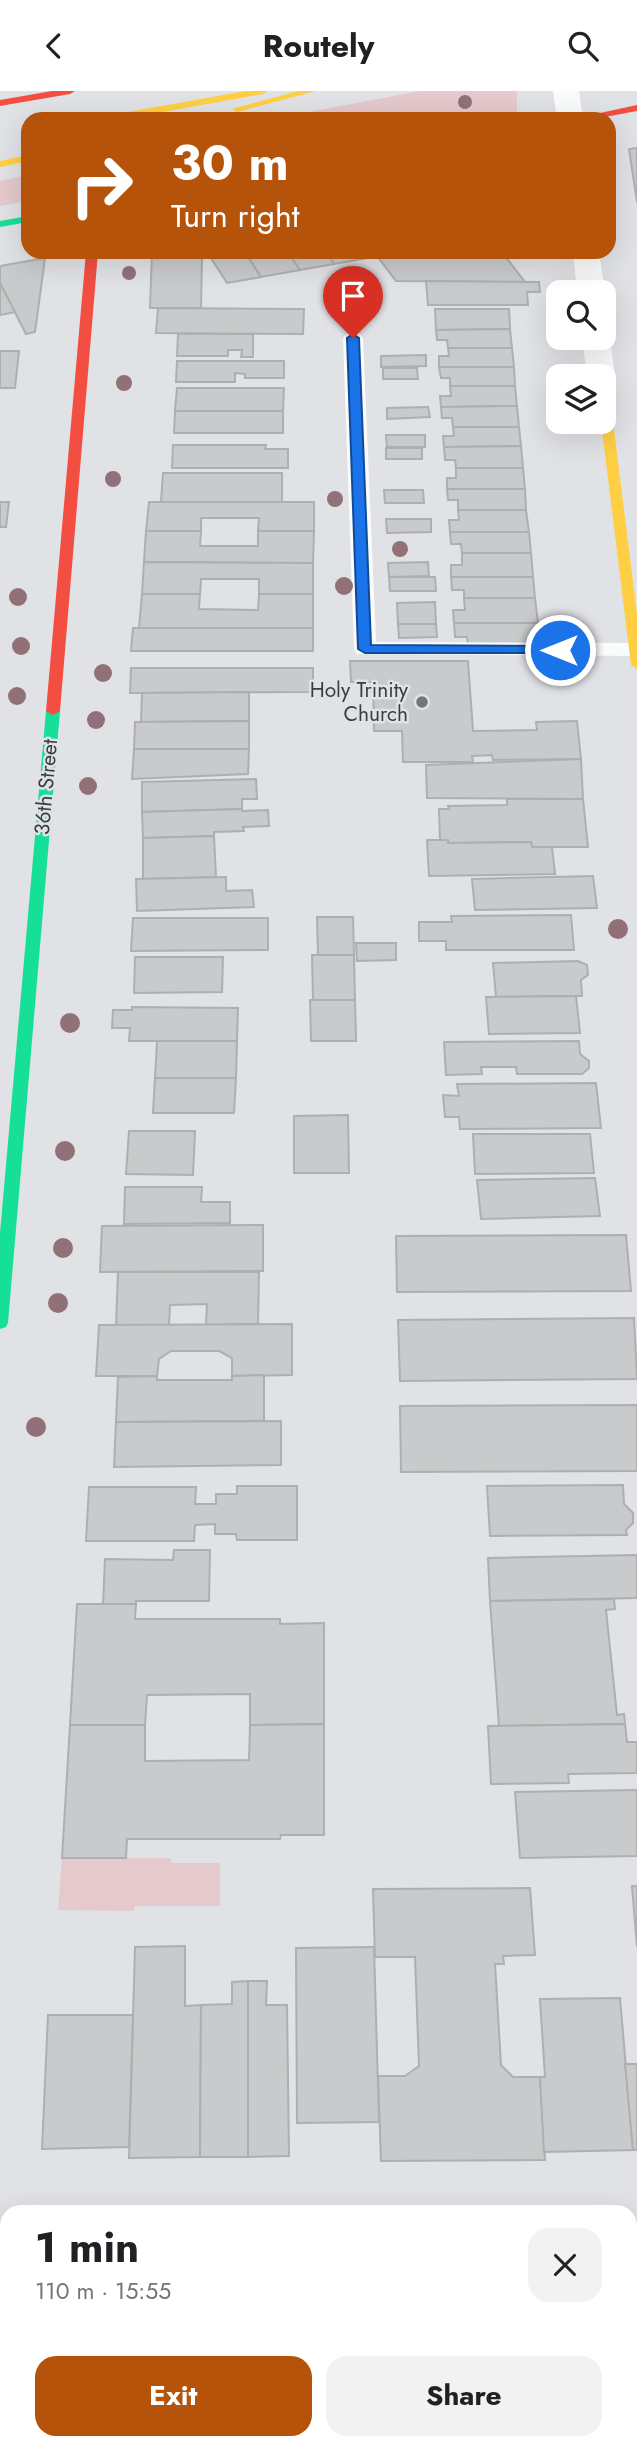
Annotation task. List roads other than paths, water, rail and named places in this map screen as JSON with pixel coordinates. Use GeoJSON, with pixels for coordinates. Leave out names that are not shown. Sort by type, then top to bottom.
{"type":"FeatureCollection","features":[{"type":"Feature","properties":{"kind":"main road"},"geometry":{"type":"LineString","coordinates":[[0,103],[70,91]]}},
{"type":"Feature","properties":{"kind":"main road"},"geometry":{"type":"LineString","coordinates":[[144,112],[263,91]]}},
{"type":"Feature","properties":{"kind":"main road"},"geometry":{"type":"LineString","coordinates":[[223,112],[311,91]]}},
{"type":"Feature","properties":{"kind":"main road"},"geometry":{"type":"LineString","coordinates":[[570,109],[637,108]]}},
{"type":"Feature","properties":{"kind":"main road"},"geometry":{"type":"LineString","coordinates":[[0,164],[21,160]]}},
{"type":"Feature","properties":{"kind":"main road"},"geometry":{"type":"LineString","coordinates":[[0,224],[21,220]]}},
{"type":"Feature","properties":{"kind":"main road","name":"36th Street"},"geometry":{"type":"LineString","coordinates":[[0,1323],[91,259]]}},
{"type":"Feature","properties":{"kind":"main road"},"geometry":{"type":"LineString","coordinates":[[608,434],[636,657]]}},
{"type":"Feature","properties":{"kind":"street"},"geometry":{"type":"LineString","coordinates":[[587,259],[590,280]]}},
{"type":"Feature","properties":{"kind":"lane"},"geometry":{"type":"LineString","coordinates":[[353,338],[365,649],[636,657]]}},
{"type":"Feature","properties":{"kind":"place","name":"Holy Trinity Church"},"geometry":{"type":"Point","coordinates":[422,702]}}]}
